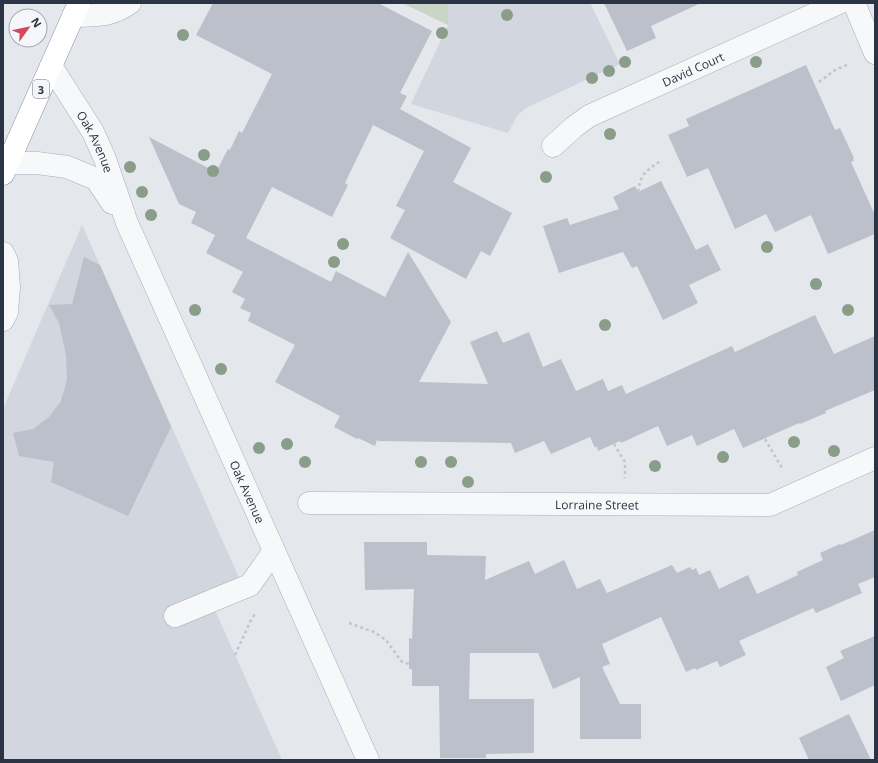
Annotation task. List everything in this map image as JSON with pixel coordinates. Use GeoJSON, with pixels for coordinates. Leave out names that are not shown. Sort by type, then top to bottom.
{"type":"FeatureCollection","features":[{"type":"Feature","properties":{"kind":"highway","name":"3"},"geometry":{"type":"LineString","coordinates":[[6,168],[76,10]]}},
{"type":"Feature","properties":{"kind":"street"},"geometry":{"type":"LineString","coordinates":[[76,10],[107,14],[122,9],[130,3]]}},
{"type":"Feature","properties":{"kind":"street","name":"David Court"},"geometry":{"type":"LineString","coordinates":[[554,146],[574,127],[589,116],[839,3]]}},
{"type":"Feature","properties":{"kind":"street"},"geometry":{"type":"LineString","coordinates":[[854,3],[875,53]]}},
{"type":"Feature","properties":{"kind":"street","name":"Oak Avenue"},"geometry":{"type":"LineString","coordinates":[[51,66],[93,132],[105,159],[126,223],[368,760]]}},
{"type":"Feature","properties":{"kind":"street","name":"Oak Avenue"},"geometry":{"type":"LineString","coordinates":[[6,168],[37,163],[67,167],[96,179],[126,223]]}},
{"type":"Feature","properties":{"kind":"street"},"geometry":{"type":"LineString","coordinates":[[3,253],[7,261],[9,287],[7,312],[3,320]]}},
{"type":"Feature","properties":{"kind":"street","name":"Lorraine Street"},"geometry":{"type":"LineString","coordinates":[[309,503],[770,505],[875,458]]}},
{"type":"Feature","properties":{"kind":"street"},"geometry":{"type":"LineString","coordinates":[[175,616],[250,585],[274,551]]}},
{"type":"Feature","properties":{"kind":"path"},"geometry":{"type":"LineString","coordinates":[[819,82],[835,70],[849,64]]}},
{"type":"Feature","properties":{"kind":"path"},"geometry":{"type":"LineString","coordinates":[[638,192],[642,176],[658,162]]}},
{"type":"Feature","properties":{"kind":"path"},"geometry":{"type":"LineString","coordinates":[[765,439],[782,468]]}},
{"type":"Feature","properties":{"kind":"path"},"geometry":{"type":"LineString","coordinates":[[614,444],[625,462],[625,478]]}},
{"type":"Feature","properties":{"kind":"path"},"geometry":{"type":"LineString","coordinates":[[235,655],[259,606]]}},
{"type":"Feature","properties":{"kind":"path"},"geometry":{"type":"LineString","coordinates":[[349,623],[374,632],[386,640],[401,661],[409,664]]}},
{"type":"Feature","properties":{"kind":"shaded area"},"geometry":{"type":"Polygon","coordinates":[[[443,3],[590,3],[620,64],[526,108],[517,116],[508,133],[411,104],[448,25],[443,3]]]}},
{"type":"Feature","properties":{"kind":"shaded area"},"geometry":{"type":"Polygon","coordinates":[[[82,225],[240,580],[206,590],[282,760],[3,760],[3,409],[82,225]]]}},
{"type":"Feature","properties":{"kind":"green space"},"geometry":{"type":"Polygon","coordinates":[[[402,3],[445,3],[448,5],[448,25],[402,3]]]}},
{"type":"Feature","properties":{"kind":"building"},"geometry":{"type":"Polygon","coordinates":[[[213,3],[378,3],[432,31],[400,93],[407,96],[400,109],[471,148],[453,182],[512,213],[490,256],[481,251],[466,279],[390,238],[405,210],[396,206],[424,151],[373,125],[345,183],[348,185],[332,217],[272,187],[246,238],[331,282],[336,271],[385,297],[408,252],[451,322],[419,382],[488,384],[470,342],[497,331],[503,343],[529,332],[543,367],[561,359],[576,391],[603,379],[608,391],[622,385],[626,394],[732,346],[735,352],[815,315],[834,354],[875,336],[875,390],[825,411],[826,413],[800,424],[799,423],[743,448],[734,429],[697,446],[692,435],[667,446],[658,426],[621,443],[620,441],[598,451],[597,446],[595,448],[590,437],[551,454],[544,441],[515,453],[511,443],[377,440],[375,446],[358,438],[357,439],[334,427],[340,416],[275,382],[295,345],[248,321],[251,313],[240,308],[245,299],[232,292],[243,272],[206,253],[215,235],[191,223],[196,212],[179,204],[149,137],[216,172],[228,149],[230,150],[239,131],[242,133],[272,74],[196,35],[213,3]]]}},
{"type":"Feature","properties":{"kind":"building"},"geometry":{"type":"Polygon","coordinates":[[[604,3],[701,3],[651,26],[656,38],[627,51],[604,3]]]}},
{"type":"Feature","properties":{"kind":"building"},"geometry":{"type":"Polygon","coordinates":[[[806,65],[835,130],[840,128],[854,158],[854,161],[851,162],[875,215],[875,234],[828,254],[811,215],[775,232],[766,214],[735,229],[708,168],[687,177],[668,135],[689,126],[686,119],[806,65]]]}},
{"type":"Feature","properties":{"kind":"building"},"geometry":{"type":"Polygon","coordinates":[[[661,181],[696,250],[708,244],[721,270],[689,285],[698,303],[663,320],[637,266],[632,268],[623,252],[559,273],[543,226],[567,218],[570,225],[619,209],[613,197],[635,186],[638,192],[661,181]]]}},
{"type":"Feature","properties":{"kind":"building"},"geometry":{"type":"Polygon","coordinates":[[[84,257],[100,265],[171,427],[128,516],[51,482],[54,462],[19,456],[13,433],[33,429],[49,417],[61,401],[67,380],[66,355],[59,323],[49,305],[72,304],[84,257]]]}},
{"type":"Feature","properties":{"kind":"building"},"geometry":{"type":"Polygon","coordinates":[[[875,530],[875,577],[858,584],[862,593],[816,613],[813,608],[739,641],[746,655],[720,667],[717,661],[696,670],[695,668],[686,672],[661,617],[602,644],[610,664],[602,667],[620,704],[641,704],[641,739],[580,739],[580,677],[553,689],[538,653],[470,653],[469,699],[534,699],[534,753],[486,754],[486,758],[440,758],[439,686],[412,686],[412,669],[409,669],[409,638],[412,639],[414,589],[365,590],[364,542],[427,542],[427,555],[486,556],[485,580],[529,561],[535,574],[564,560],[577,589],[600,579],[607,593],[672,565],[677,573],[690,567],[692,570],[696,568],[699,575],[710,570],[719,589],[748,575],[757,594],[798,575],[797,572],[823,560],[820,553],[875,530]]]}},
{"type":"Feature","properties":{"kind":"building"},"geometry":{"type":"Polygon","coordinates":[[[875,636],[875,685],[841,701],[826,667],[844,658],[840,651],[875,636]]]}},
{"type":"Feature","properties":{"kind":"building"},"geometry":{"type":"Polygon","coordinates":[[[849,714],[871,760],[809,760],[799,738],[849,714]]]}}]}
